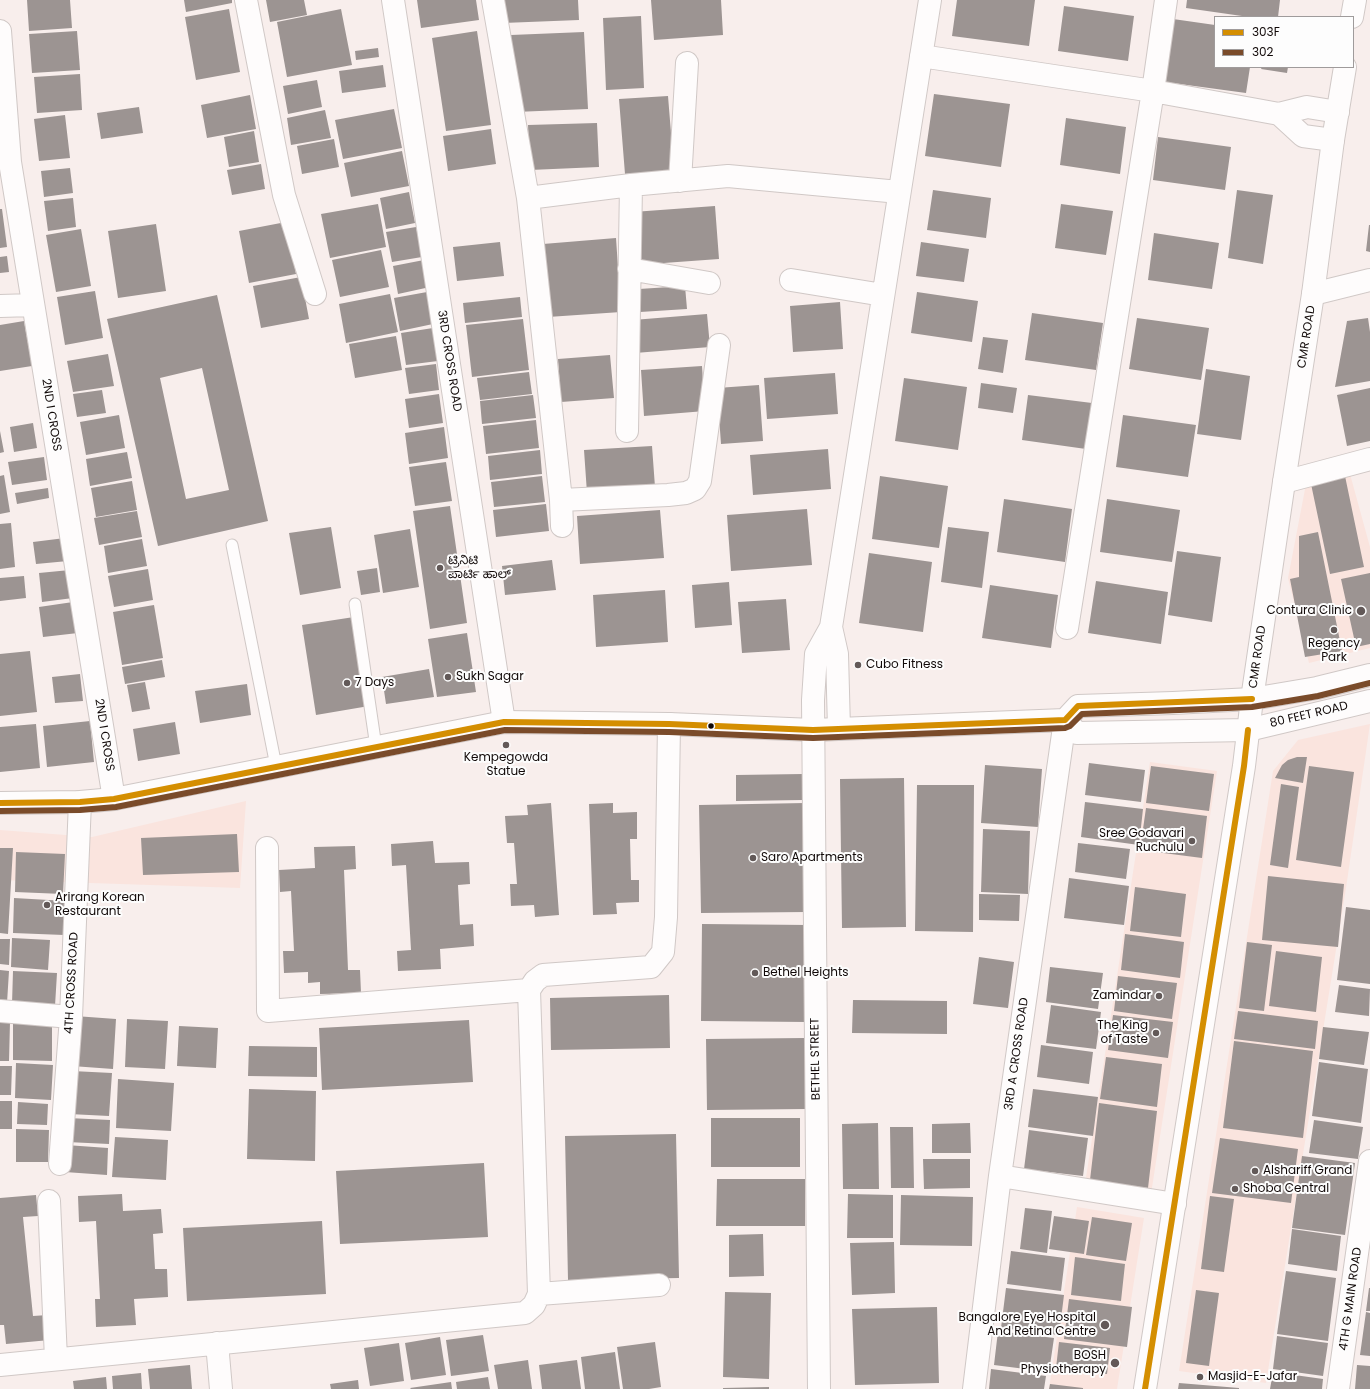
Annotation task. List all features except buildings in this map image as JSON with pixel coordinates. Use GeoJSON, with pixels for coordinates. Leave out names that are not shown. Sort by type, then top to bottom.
{"type":"FeatureCollection","features":[{"type":"Feature","properties":{"kind":"street"},"geometry":{"type":"LineString","coordinates":[[246,0],[284,195],[316,294]]}},
{"type":"Feature","properties":{"kind":"street","name":"3RD CROSS ROAD"},"geometry":{"type":"LineString","coordinates":[[393,0],[504,722]]}},
{"type":"Feature","properties":{"kind":"street"},"geometry":{"type":"LineString","coordinates":[[493,0],[528,198],[561,500],[562,526]]}},
{"type":"Feature","properties":{"kind":"street"},"geometry":{"type":"LineString","coordinates":[[839,729],[837,654],[831,627],[930,0]]}},
{"type":"Feature","properties":{"kind":"street"},"geometry":{"type":"LineString","coordinates":[[1067,628],[1153,91],[1166,0]]}},
{"type":"Feature","properties":{"kind":"street"},"geometry":{"type":"LineString","coordinates":[[1352,16],[1355,0]]}},
{"type":"Feature","properties":{"kind":"street","name":"2ND I CROSS"},"geometry":{"type":"LineString","coordinates":[[0,31],[5,162],[33,305],[114,799]]}},
{"type":"Feature","properties":{"kind":"street"},"geometry":{"type":"LineString","coordinates":[[921,56],[1153,91],[1279,114],[1307,107],[1338,112]]}},
{"type":"Feature","properties":{"kind":"street"},"geometry":{"type":"LineString","coordinates":[[680,181],[687,63]]}},
{"type":"Feature","properties":{"kind":"street","name":"CMR ROAD"},"geometry":{"type":"LineString","coordinates":[[1145,1389],[1244,766],[1252,699],[1313,294],[1344,68]]}},
{"type":"Feature","properties":{"kind":"street"},"geometry":{"type":"LineString","coordinates":[[1279,114],[1303,136],[1333,140]]}},
{"type":"Feature","properties":{"kind":"street"},"geometry":{"type":"LineString","coordinates":[[528,198],[631,185],[728,176],[899,192]]}},
{"type":"Feature","properties":{"kind":"street"},"geometry":{"type":"LineString","coordinates":[[627,431],[631,185]]}},
{"type":"Feature","properties":{"kind":"street"},"geometry":{"type":"LineString","coordinates":[[629,269],[709,283]]}},
{"type":"Feature","properties":{"kind":"street"},"geometry":{"type":"LineString","coordinates":[[791,280],[883,294]]}},
{"type":"Feature","properties":{"kind":"street"},"geometry":{"type":"LineString","coordinates":[[1313,294],[1370,280]]}},
{"type":"Feature","properties":{"kind":"street"},"geometry":{"type":"LineString","coordinates":[[0,306],[33,305]]}},
{"type":"Feature","properties":{"kind":"street"},"geometry":{"type":"LineString","coordinates":[[561,500],[668,495],[686,493],[695,489],[702,474],[719,345]]}},
{"type":"Feature","properties":{"kind":"street"},"geometry":{"type":"LineString","coordinates":[[1284,482],[1370,459]]}},
{"type":"Feature","properties":{"kind":"street","name":"BETHEL STREET"},"geometry":{"type":"LineString","coordinates":[[819,1389],[813,700],[816,654],[831,627]]}},
{"type":"Feature","properties":{"kind":"street","name":"80 FEET ROAD"},"geometry":{"type":"LineString","coordinates":[[1370,675],[1317,688],[1252,699],[1078,706],[1065,720],[1077,733],[1248,730],[1370,701]]}},
{"type":"Feature","properties":{"kind":"street"},"geometry":{"type":"LineString","coordinates":[[0,803],[80,802],[114,799],[504,722],[669,724],[813,730],[1065,720]]}},
{"type":"Feature","properties":{"kind":"street","name":"3RD A CROSS ROAD"},"geometry":{"type":"LineString","coordinates":[[974,1389],[1000,1176],[1065,720]]}},
{"type":"Feature","properties":{"kind":"street"},"geometry":{"type":"LineString","coordinates":[[0,1365],[525,1313],[534,1305],[539,1294],[529,990],[535,981],[543,975],[651,967],[663,952],[666,909],[669,724]]}},
{"type":"Feature","properties":{"kind":"street","name":"4TH CROSS ROAD"},"geometry":{"type":"LineString","coordinates":[[60,1164],[70,1017],[80,802]]}},
{"type":"Feature","properties":{"kind":"street"},"geometry":{"type":"LineString","coordinates":[[267,848],[268,1011],[529,990]]}},
{"type":"Feature","properties":{"kind":"street"},"geometry":{"type":"LineString","coordinates":[[0,1011],[70,1017]]}},
{"type":"Feature","properties":{"kind":"street","name":"4TH G MAIN ROAD"},"geometry":{"type":"LineString","coordinates":[[1338,1389],[1370,1161]]}},
{"type":"Feature","properties":{"kind":"street"},"geometry":{"type":"LineString","coordinates":[[1000,1176],[1175,1204]]}},
{"type":"Feature","properties":{"kind":"street"},"geometry":{"type":"LineString","coordinates":[[49,1201],[56,1359]]}},
{"type":"Feature","properties":{"kind":"street"},"geometry":{"type":"LineString","coordinates":[[539,1294],[659,1285]]}},
{"type":"Feature","properties":{"kind":"street"},"geometry":{"type":"LineString","coordinates":[[217,1343],[221,1389]]}},
{"type":"Feature","properties":{"kind":"lane"},"geometry":{"type":"LineString","coordinates":[[232,545],[276,766]]}},
{"type":"Feature","properties":{"kind":"lane"},"geometry":{"type":"LineString","coordinates":[[355,604],[376,747]]}},
{"type":"Feature","properties":{"kind":"shaded area"},"geometry":{"type":"Polygon","coordinates":[[[1350,474],[1370,547],[1370,648],[1309,663],[1288,578],[1306,484],[1350,474]]]}},
{"type":"Feature","properties":{"kind":"shaded area"},"geometry":{"type":"Polygon","coordinates":[[[1370,724],[1346,888],[1266,1383],[1179,1371],[1273,771],[1298,740],[1370,724]]]}},
{"type":"Feature","properties":{"kind":"shaded area"},"geometry":{"type":"Polygon","coordinates":[[[1150,762],[1217,771],[1151,1194],[1085,1184],[1150,762]]]}},
{"type":"Feature","properties":{"kind":"shaded area"},"geometry":{"type":"Polygon","coordinates":[[[246,801],[240,888],[0,880],[0,830],[92,837],[246,801]]]}},
{"type":"Feature","properties":{"kind":"shaded area"},"geometry":{"type":"Polygon","coordinates":[[[1077,1207],[1144,1218],[1117,1389],[1049,1389],[1077,1207]]]}},
{"type":"Feature","properties":{"kind":"transit line","name":"302"},"geometry":{"type":"LineString","coordinates":[[0,811],[80,810],[116,807],[505,730],[669,732],[813,738],[1065,728],[1070,726],[1082,714],[1252,707],[1318,696],[1370,683]]}},
{"type":"Feature","properties":{"kind":"transit line","name":"303F"},"geometry":{"type":"LineString","coordinates":[[0,803],[80,802],[114,799],[504,722],[669,724],[813,730],[1065,720],[1078,706],[1252,699]]}},
{"type":"Feature","properties":{"kind":"transit line","name":"303F"},"geometry":{"type":"LineString","coordinates":[[1145,1389],[1244,766],[1248,730]]}},
{"type":"Feature","properties":{"kind":"place","name":"ಟ್ರಿನಿಟಿ ಪಾರ್ಟಿ ಹಾಲ್"},"geometry":{"type":"Point","coordinates":[440,568]}},
{"type":"Feature","properties":{"kind":"place","name":"Contura Clinic"},"geometry":{"type":"Point","coordinates":[1361,611]}},
{"type":"Feature","properties":{"kind":"place","name":"Regency Park"},"geometry":{"type":"Point","coordinates":[1334,630]}},
{"type":"Feature","properties":{"kind":"place","name":"Cubo Fitness"},"geometry":{"type":"Point","coordinates":[858,665]}},
{"type":"Feature","properties":{"kind":"place","name":"Sukh Sagar"},"geometry":{"type":"Point","coordinates":[448,677]}},
{"type":"Feature","properties":{"kind":"place","name":"7 Days"},"geometry":{"type":"Point","coordinates":[347,683]}},
{"type":"Feature","properties":{"kind":"place","name":"Kempegowda Statue"},"geometry":{"type":"Point","coordinates":[506,745]}},
{"type":"Feature","properties":{"kind":"place","name":"Sree Godavari Ruchulu"},"geometry":{"type":"Point","coordinates":[1192,841]}},
{"type":"Feature","properties":{"kind":"place","name":"Saro Apartments"},"geometry":{"type":"Point","coordinates":[753,858]}},
{"type":"Feature","properties":{"kind":"place","name":"Arirang Korean Restaurant"},"geometry":{"type":"Point","coordinates":[47,905]}},
{"type":"Feature","properties":{"kind":"place","name":"Bethel Heights"},"geometry":{"type":"Point","coordinates":[755,973]}},
{"type":"Feature","properties":{"kind":"place","name":"Zamindar"},"geometry":{"type":"Point","coordinates":[1159,996]}},
{"type":"Feature","properties":{"kind":"place","name":"The King of Taste"},"geometry":{"type":"Point","coordinates":[1156,1033]}},
{"type":"Feature","properties":{"kind":"place","name":"Alshariff Grand"},"geometry":{"type":"Point","coordinates":[1255,1171]}},
{"type":"Feature","properties":{"kind":"place","name":"Shoba Central"},"geometry":{"type":"Point","coordinates":[1235,1189]}},
{"type":"Feature","properties":{"kind":"place","name":"Bangalore Eye Hospital And Retina Centre"},"geometry":{"type":"Point","coordinates":[1105,1325]}},
{"type":"Feature","properties":{"kind":"place","name":"BOSH Physiotherapy"},"geometry":{"type":"Point","coordinates":[1115,1363]}},
{"type":"Feature","properties":{"kind":"place","name":"Masjid-E-Jafar"},"geometry":{"type":"Point","coordinates":[1200,1377]}}]}
